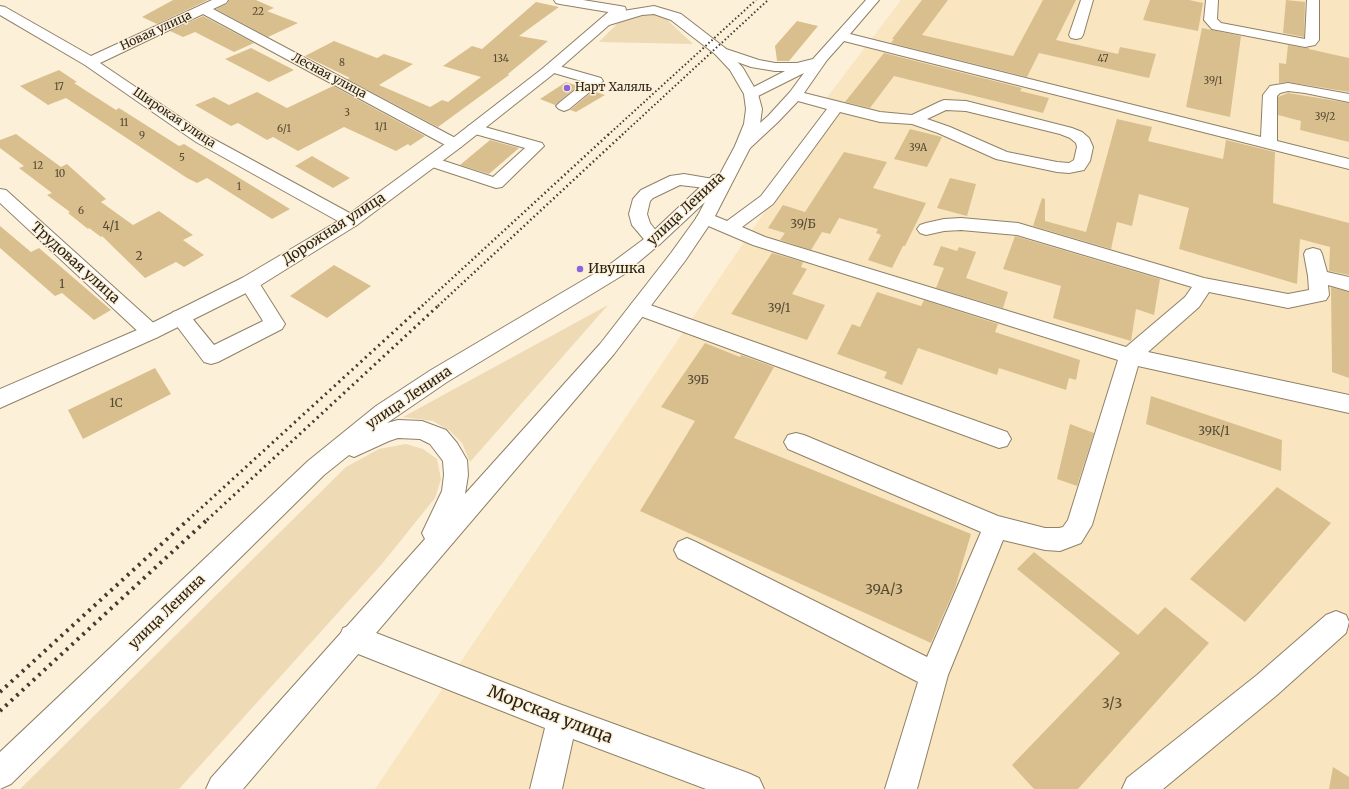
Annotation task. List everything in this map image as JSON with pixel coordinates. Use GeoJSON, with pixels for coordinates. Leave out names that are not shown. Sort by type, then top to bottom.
{"type":"FeatureCollection","features":[{"type":"Feature","properties":{"kind":"main road","name":"Новая улица"},"geometry":{"type":"LineString","coordinates":[[90,62],[222,0]]}},
{"type":"Feature","properties":{"kind":"main road"},"geometry":{"type":"LineString","coordinates":[[560,0],[627,4],[651,0],[677,4],[694,30]]}},
{"type":"Feature","properties":{"kind":"main road","name":"улица Ленина"},"geometry":{"type":"LineString","coordinates":[[222,789],[419,562],[607,349],[678,258],[705,218],[743,146],[773,119],[795,95],[817,60],[873,0]]}},
{"type":"Feature","properties":{"kind":"main road"},"geometry":{"type":"LineString","coordinates":[[1076,35],[1087,0]]}},
{"type":"Feature","properties":{"kind":"main road"},"geometry":{"type":"LineString","coordinates":[[1212,0],[1210,20],[1217,26],[1305,43],[1312,40],[1313,0]]}},
{"type":"Feature","properties":{"kind":"main road","name":"Дорожная улица"},"geometry":{"type":"LineString","coordinates":[[0,399],[151,332],[249,283],[351,221],[432,162],[552,68],[627,4]]}},
{"type":"Feature","properties":{"kind":"main road","name":"Лесная улица"},"geometry":{"type":"LineString","coordinates":[[203,9],[455,144]]}},
{"type":"Feature","properties":{"kind":"main road"},"geometry":{"type":"LineString","coordinates":[[607,22],[628,14],[654,10],[667,13],[676,17],[720,51],[736,68],[751,94],[754,109],[752,124],[743,146]]}},
{"type":"Feature","properties":{"kind":"main road","name":"Широкая улица"},"geometry":{"type":"LineString","coordinates":[[3,16],[90,62],[202,139],[351,221]]}},
{"type":"Feature","properties":{"kind":"main road"},"geometry":{"type":"LineString","coordinates":[[841,36],[1269,142],[1349,164]]}},
{"type":"Feature","properties":{"kind":"main road"},"geometry":{"type":"LineString","coordinates":[[720,51],[748,61],[775,67],[798,67],[817,60]]}},
{"type":"Feature","properties":{"kind":"main road","name":"улица Ленина"},"geometry":{"type":"LineString","coordinates":[[751,94],[817,60]]}},
{"type":"Feature","properties":{"kind":"main road"},"geometry":{"type":"LineString","coordinates":[[552,68],[596,81],[564,106]]}},
{"type":"Feature","properties":{"kind":"main road"},"geometry":{"type":"LineString","coordinates":[[1269,142],[1270,95],[1275,89],[1288,87],[1305,88],[1349,98]]}},
{"type":"Feature","properties":{"kind":"main road"},"geometry":{"type":"LineString","coordinates":[[795,95],[836,107],[880,117],[914,120],[944,130],[1002,156],[1057,167],[1069,168],[1078,166],[1082,161],[1085,147],[1083,140],[1066,131],[966,106],[944,105],[914,120]]}},
{"type":"Feature","properties":{"kind":"main road"},"geometry":{"type":"LineString","coordinates":[[729,228],[767,200],[775,192],[836,107]]}},
{"type":"Feature","properties":{"kind":"main road"},"geometry":{"type":"LineString","coordinates":[[432,162],[496,183],[536,146],[474,129]]}},
{"type":"Feature","properties":{"kind":"main road","name":"улица Ленина"},"geometry":{"type":"LineString","coordinates":[[80,695],[316,468],[384,412],[439,376],[616,270],[654,240],[730,169]]}},
{"type":"Feature","properties":{"kind":"main road"},"geometry":{"type":"LineString","coordinates":[[654,240],[641,225],[638,214],[642,199],[647,194],[676,180],[692,180],[713,184]]}},
{"type":"Feature","properties":{"kind":"main road","name":"Трудовая улица"},"geometry":{"type":"LineString","coordinates":[[0,194],[151,332]]}},
{"type":"Feature","properties":{"kind":"main road"},"geometry":{"type":"LineString","coordinates":[[705,218],[759,240],[1130,356],[1349,404]]}},
{"type":"Feature","properties":{"kind":"main road"},"geometry":{"type":"LineString","coordinates":[[926,228],[961,224],[1018,229],[1203,284],[1288,301],[1320,295],[1318,276],[1312,254]]}},
{"type":"Feature","properties":{"kind":"main road"},"geometry":{"type":"LineString","coordinates":[[1318,276],[1349,284]]}},
{"type":"Feature","properties":{"kind":"main road"},"geometry":{"type":"LineString","coordinates":[[180,317],[211,356],[275,324],[249,283]]}},
{"type":"Feature","properties":{"kind":"main road"},"geometry":{"type":"LineString","coordinates":[[796,442],[996,527],[1044,539],[1060,540],[1072,535],[1079,525],[1130,356],[1192,302],[1199,293],[1203,284]]}},
{"type":"Feature","properties":{"kind":"main road"},"geometry":{"type":"LineString","coordinates":[[639,308],[999,439]]}},
{"type":"Feature","properties":{"kind":"main road"},"geometry":{"type":"LineString","coordinates":[[316,468],[369,439],[398,429],[422,430],[438,437],[455,460],[456,475],[454,491],[444,517],[419,562]]}},
{"type":"Feature","properties":{"kind":"main road"},"geometry":{"type":"LineString","coordinates":[[901,789],[934,675],[996,527]]}},
{"type":"Feature","properties":{"kind":"main road"},"geometry":{"type":"LineString","coordinates":[[687,550],[934,675]]}},
{"type":"Feature","properties":{"kind":"main road"},"geometry":{"type":"LineString","coordinates":[[1138,789],[1267,685],[1336,624]]}},
{"type":"Feature","properties":{"kind":"main road","name":"Морская улица"},"geometry":{"type":"LineString","coordinates":[[353,638],[562,720],[748,789]]}},
{"type":"Feature","properties":{"kind":"main road"},"geometry":{"type":"LineString","coordinates":[[0,773],[80,695]]}},
{"type":"Feature","properties":{"kind":"main road"},"geometry":{"type":"LineString","coordinates":[[0,789],[32,749],[80,695]]}},
{"type":"Feature","properties":{"kind":"main road"},"geometry":{"type":"LineString","coordinates":[[546,789],[562,720]]}},
{"type":"Feature","properties":{"kind":"shaded area"},"geometry":{"type":"Polygon","coordinates":[[[901,0],[1349,0],[1349,789],[375,789],[754,227],[841,105],[825,100],[901,0]]]}},
{"type":"Feature","properties":{"kind":"shaded area"},"geometry":{"type":"Polygon","coordinates":[[[653,13],[663,16],[693,44],[599,42],[621,20],[628,16],[653,13]]]}},
{"type":"Feature","properties":{"kind":"shaded area"},"geometry":{"type":"Polygon","coordinates":[[[608,305],[470,462],[462,443],[450,431],[433,421],[403,417],[608,305]]]}},
{"type":"Feature","properties":{"kind":"shaded area"},"geometry":{"type":"Polygon","coordinates":[[[406,444],[423,449],[437,459],[441,479],[435,498],[381,565],[179,789],[20,789],[346,467],[379,449],[406,444]]]}},
{"type":"Feature","properties":{"kind":"building"},"geometry":{"type":"Polygon","coordinates":[[[173,0],[208,0],[157,24],[142,17],[173,0]]]}},
{"type":"Feature","properties":{"kind":"building"},"geometry":{"type":"Polygon","coordinates":[[[229,0],[256,0],[274,8],[267,11],[298,23],[268,37],[216,9],[227,4],[229,0]]]}},
{"type":"Feature","properties":{"kind":"building"},"geometry":{"type":"Polygon","coordinates":[[[922,0],[948,0],[922,35],[1013,56],[1043,0],[1076,0],[1056,40],[1118,54],[1120,47],[1156,54],[1149,78],[1039,53],[1027,77],[891,43],[894,39],[892,39],[922,0]]]}},
{"type":"Feature","properties":{"kind":"building"},"geometry":{"type":"Polygon","coordinates":[[[1150,0],[1189,0],[1203,3],[1198,31],[1143,20],[1150,0]]]}},
{"type":"Feature","properties":{"kind":"building"},"geometry":{"type":"Polygon","coordinates":[[[1286,0],[1305,2],[1304,37],[1283,33],[1286,0]]]}},
{"type":"Feature","properties":{"kind":"building"},"geometry":{"type":"Polygon","coordinates":[[[536,2],[559,7],[519,36],[548,41],[508,74],[509,75],[438,127],[347,79],[350,78],[305,56],[334,41],[377,58],[384,54],[413,64],[379,85],[430,107],[442,100],[448,102],[481,77],[443,66],[472,46],[482,49],[536,2]]]}},
{"type":"Feature","properties":{"kind":"building"},"geometry":{"type":"Polygon","coordinates":[[[203,16],[254,43],[234,52],[195,32],[183,37],[170,31],[203,16]]]}},
{"type":"Feature","properties":{"kind":"building"},"geometry":{"type":"Polygon","coordinates":[[[797,21],[818,26],[789,61],[777,61],[775,46],[797,21]]]}},
{"type":"Feature","properties":{"kind":"building"},"geometry":{"type":"Polygon","coordinates":[[[1202,28],[1241,36],[1230,117],[1186,107],[1202,28]]]}},
{"type":"Feature","properties":{"kind":"building"},"geometry":{"type":"Polygon","coordinates":[[[1288,45],[1309,48],[1349,58],[1349,92],[1288,82],[1279,83],[1279,63],[1286,64],[1288,45]]]}},
{"type":"Feature","properties":{"kind":"building"},"geometry":{"type":"Polygon","coordinates":[[[251,48],[294,70],[269,82],[225,59],[251,48]]]}},
{"type":"Feature","properties":{"kind":"building"},"geometry":{"type":"Polygon","coordinates":[[[884,53],[1022,88],[1020,91],[1049,98],[1043,113],[894,76],[870,108],[845,102],[884,53]]]}},
{"type":"Feature","properties":{"kind":"building"},"geometry":{"type":"Polygon","coordinates":[[[59,70],[77,82],[74,83],[116,110],[119,108],[179,146],[184,144],[290,209],[272,219],[207,178],[197,183],[187,178],[66,98],[48,105],[20,86],[59,70]]]}},
{"type":"Feature","properties":{"kind":"building"},"geometry":{"type":"Polygon","coordinates":[[[566,82],[578,86],[555,105],[540,99],[566,82]]]}},
{"type":"Feature","properties":{"kind":"building"},"geometry":{"type":"Polygon","coordinates":[[[333,86],[425,136],[410,146],[408,144],[396,151],[344,127],[298,151],[273,137],[267,140],[238,123],[231,126],[195,105],[214,97],[229,105],[257,92],[287,108],[333,86]]]}},
{"type":"Feature","properties":{"kind":"building"},"geometry":{"type":"Polygon","coordinates":[[[593,91],[605,95],[576,112],[570,110],[593,91]]]}},
{"type":"Feature","properties":{"kind":"building"},"geometry":{"type":"Polygon","coordinates":[[[1288,93],[1349,103],[1349,142],[1300,130],[1301,121],[1278,115],[1278,97],[1288,93]]]}},
{"type":"Feature","properties":{"kind":"building"},"geometry":{"type":"Polygon","coordinates":[[[1117,119],[1152,127],[1148,141],[1223,159],[1226,140],[1275,152],[1273,203],[1349,223],[1349,275],[1329,271],[1330,247],[1300,239],[1297,284],[1179,249],[1189,208],[1139,194],[1132,226],[1117,222],[1111,249],[1033,226],[1042,198],[1045,199],[1045,221],[1086,232],[1117,119]]]}},
{"type":"Feature","properties":{"kind":"building"},"geometry":{"type":"Polygon","coordinates":[[[910,129],[942,137],[927,167],[894,159],[910,129]]]}},
{"type":"Feature","properties":{"kind":"building"},"geometry":{"type":"Polygon","coordinates":[[[16,134],[61,167],[67,164],[106,199],[101,202],[133,225],[159,211],[193,235],[183,240],[204,255],[184,267],[176,262],[145,278],[102,236],[101,237],[89,228],[88,229],[68,213],[70,212],[47,195],[52,193],[19,168],[24,166],[0,148],[0,140],[16,134]]]}},
{"type":"Feature","properties":{"kind":"building"},"geometry":{"type":"Polygon","coordinates":[[[490,140],[519,148],[489,174],[460,165],[490,140]]]}},
{"type":"Feature","properties":{"kind":"building"},"geometry":{"type":"Polygon","coordinates":[[[844,152],[887,162],[873,188],[926,203],[905,246],[903,246],[892,268],[868,260],[881,235],[876,233],[878,229],[839,218],[830,234],[822,232],[811,250],[780,240],[785,233],[768,228],[783,205],[805,212],[844,152]]]}},
{"type":"Feature","properties":{"kind":"building"},"geometry":{"type":"Polygon","coordinates":[[[312,156],[350,178],[333,188],[295,166],[312,156]]]}},
{"type":"Feature","properties":{"kind":"building"},"geometry":{"type":"Polygon","coordinates":[[[950,178],[976,184],[967,216],[937,208],[950,178]]]}},
{"type":"Feature","properties":{"kind":"building"},"geometry":{"type":"Polygon","coordinates":[[[0,226],[31,252],[39,248],[111,310],[94,320],[62,293],[55,296],[0,248],[0,226]]]}},
{"type":"Feature","properties":{"kind":"building"},"geometry":{"type":"Polygon","coordinates":[[[1015,236],[1160,279],[1154,315],[1136,309],[1131,341],[1053,318],[1061,286],[1003,269],[1015,236]]]}},
{"type":"Feature","properties":{"kind":"building"},"geometry":{"type":"Polygon","coordinates":[[[941,246],[957,251],[959,247],[976,252],[966,278],[1008,292],[1003,308],[936,288],[944,268],[933,265],[941,246]]]}},
{"type":"Feature","properties":{"kind":"building"},"geometry":{"type":"Polygon","coordinates":[[[772,253],[803,262],[801,267],[807,269],[792,294],[825,305],[807,340],[731,314],[772,253]]]}},
{"type":"Feature","properties":{"kind":"building"},"geometry":{"type":"Polygon","coordinates":[[[334,265],[371,286],[327,318],[290,296],[334,265]]]}},
{"type":"Feature","properties":{"kind":"building"},"geometry":{"type":"Polygon","coordinates":[[[1331,287],[1349,292],[1349,378],[1332,372],[1331,287]]]}},
{"type":"Feature","properties":{"kind":"building"},"geometry":{"type":"Polygon","coordinates":[[[877,292],[921,306],[924,300],[998,324],[995,332],[1080,360],[1076,380],[1069,378],[1066,390],[999,368],[997,375],[918,348],[902,385],[884,378],[887,372],[837,354],[852,324],[860,327],[877,292]]]}},
{"type":"Feature","properties":{"kind":"building"},"geometry":{"type":"Polygon","coordinates":[[[705,343],[740,357],[741,355],[774,367],[734,438],[971,534],[955,588],[931,643],[640,511],[695,421],[661,407],[705,343]]]}},
{"type":"Feature","properties":{"kind":"building"},"geometry":{"type":"Polygon","coordinates":[[[155,368],[171,394],[83,439],[68,410],[155,368]]]}},
{"type":"Feature","properties":{"kind":"building"},"geometry":{"type":"Polygon","coordinates":[[[1151,396],[1282,440],[1281,471],[1146,424],[1151,396]]]}},
{"type":"Feature","properties":{"kind":"building"},"geometry":{"type":"Polygon","coordinates":[[[1070,424],[1094,433],[1077,486],[1057,479],[1070,424]]]}},
{"type":"Feature","properties":{"kind":"building"},"geometry":{"type":"Polygon","coordinates":[[[1277,487],[1331,523],[1245,622],[1190,579],[1277,487]]]}},
{"type":"Feature","properties":{"kind":"building"},"geometry":{"type":"Polygon","coordinates":[[[1034,552],[1138,635],[1165,607],[1209,643],[1078,789],[1034,789],[1012,765],[1120,653],[1017,569],[1034,552]]]}},
{"type":"Feature","properties":{"kind":"building"},"geometry":{"type":"Polygon","coordinates":[[[1333,767],[1349,777],[1349,789],[1329,789],[1333,767]]]}},
{"type":"Feature","properties":{"kind":"railway"},"geometry":{"type":"LineString","coordinates":[[608,135],[756,0]]}},
{"type":"Feature","properties":{"kind":"railway"},"geometry":{"type":"LineString","coordinates":[[622,135],[768,0]]}},
{"type":"Feature","properties":{"kind":"railway"},"geometry":{"type":"LineString","coordinates":[[422,306],[609,134]]}},
{"type":"Feature","properties":{"kind":"railway"},"geometry":{"type":"LineString","coordinates":[[438,306],[623,134]]}},
{"type":"Feature","properties":{"kind":"railway"},"geometry":{"type":"LineString","coordinates":[[188,520],[423,305]]}},
{"type":"Feature","properties":{"kind":"railway"},"geometry":{"type":"LineString","coordinates":[[207,520],[439,305]]}},
{"type":"Feature","properties":{"kind":"railway"},"geometry":{"type":"LineString","coordinates":[[0,692],[189,519]]}},
{"type":"Feature","properties":{"kind":"railway"},"geometry":{"type":"LineString","coordinates":[[0,711],[208,519]]}},
{"type":"Feature","properties":{"kind":"place","name":"Нарт Халяль"},"geometry":{"type":"Point","coordinates":[567,88]}},
{"type":"Feature","properties":{"kind":"place","name":"Ивушка"},"geometry":{"type":"Point","coordinates":[580,269]}}]}
